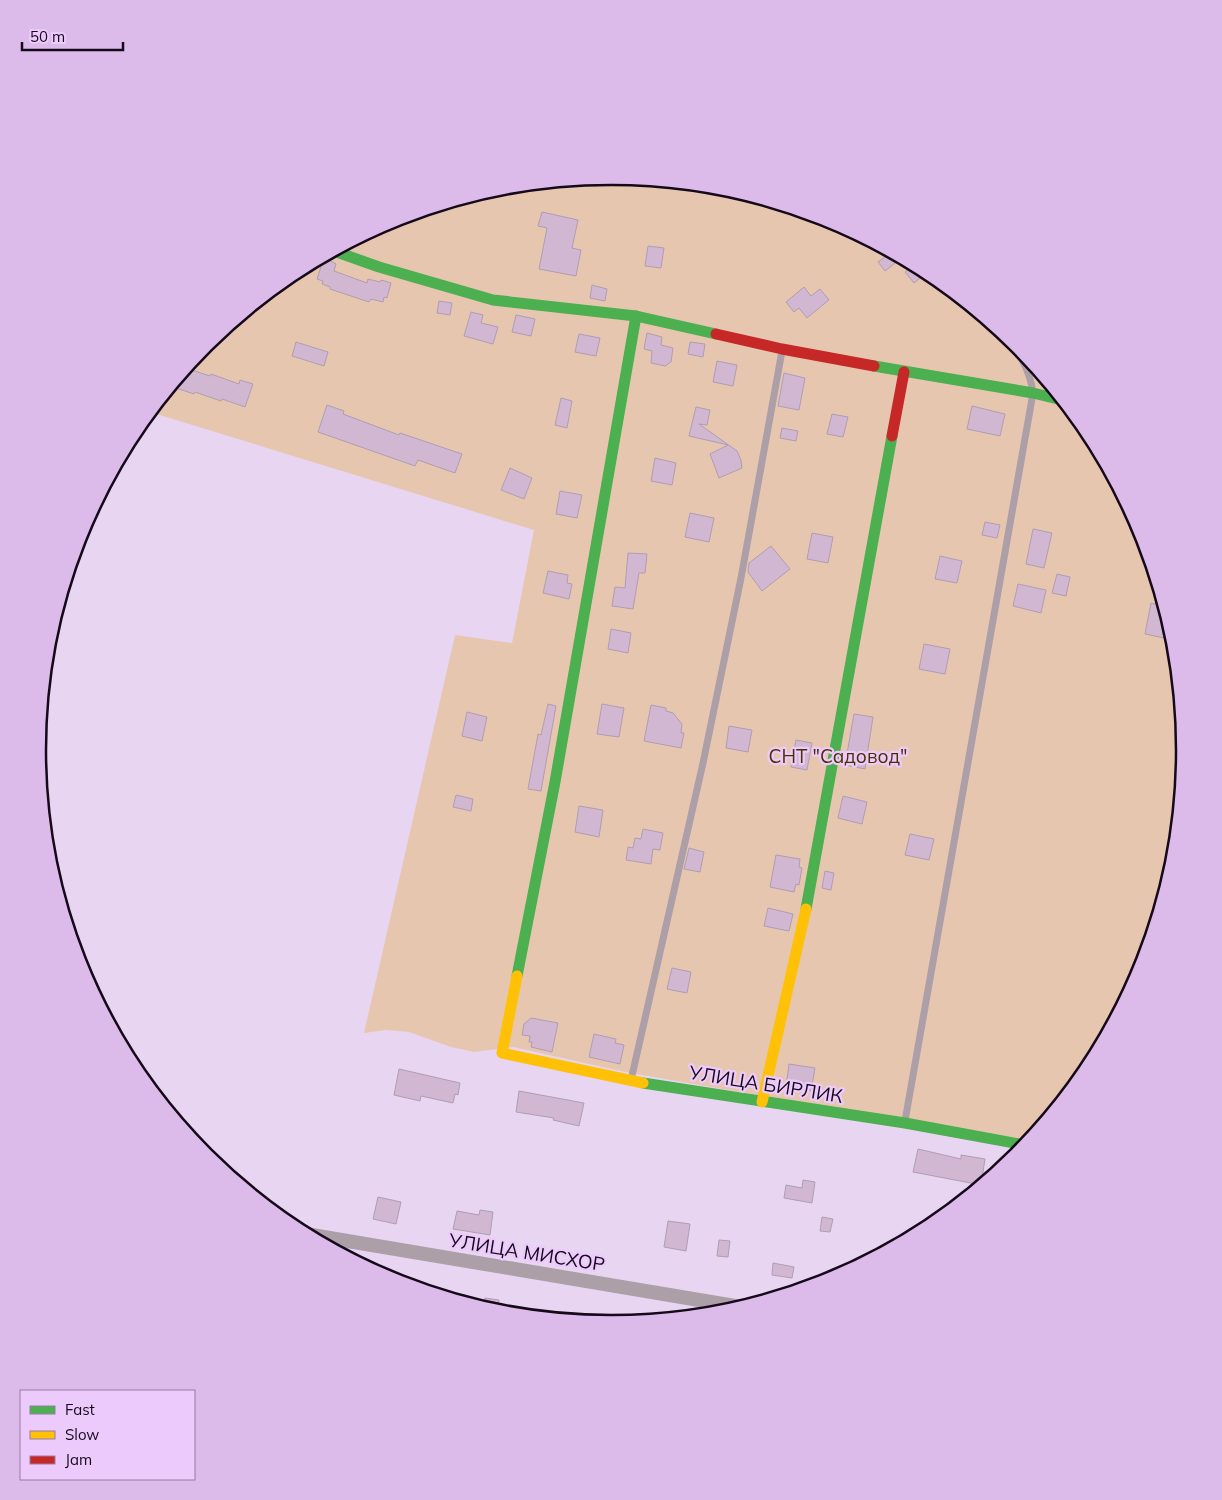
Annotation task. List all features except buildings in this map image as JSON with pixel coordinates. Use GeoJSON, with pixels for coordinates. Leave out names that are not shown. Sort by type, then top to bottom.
{"type":"FeatureCollection","features":[{"type":"Feature","properties":{"kind":"street"},"geometry":{"type":"LineString","coordinates":[[342,254],[379,267],[492,300],[636,316],[782,349],[1052,398]]}},
{"type":"Feature","properties":{"kind":"street","name":"УЛИЦА БИРЛИК"},"geometry":{"type":"LineString","coordinates":[[636,316],[555,782],[502,1053],[631,1082],[905,1122],[1016,1143]]}},
{"type":"Feature","properties":{"kind":"street"},"geometry":{"type":"LineString","coordinates":[[762,1102],[807,905],[904,372]]}},
{"type":"Feature","properties":{"kind":"street","name":"УЛИЦА МИСХОР"},"geometry":{"type":"LineString","coordinates":[[326,1237],[722,1304]]}},
{"type":"Feature","properties":{"kind":"lane"},"geometry":{"type":"LineString","coordinates":[[631,1082],[703,763],[741,578],[782,349]]}},
{"type":"Feature","properties":{"kind":"lane"},"geometry":{"type":"LineString","coordinates":[[905,1122],[1033,393],[1031,377],[1027,369]]}},
{"type":"Feature","properties":{"kind":"green space","name":"СНТ \"Садовод\""},"geometry":{"type":"Polygon","coordinates":[[[611,185],[685,190],[757,204],[793,215],[861,243],[925,280],[983,325],[1036,378],[1059,406],[1081,436],[1118,500],[1146,568],[1157,604],[1171,676],[1175,713],[1175,787],[1171,824],[1157,896],[1146,932],[1118,1000],[1081,1064],[1059,1094],[1018,1140],[625,1072],[513,1047],[474,1052],[451,1047],[409,1032],[386,1030],[364,1033],[455,635],[512,643],[534,530],[157,414],[186,378],[239,325],[297,280],[361,243],[429,215],[465,204],[537,190],[611,185]]]}},
{"type":"Feature","properties":{"kind":"traffic: fast"},"geometry":{"type":"LineString","coordinates":[[342,254],[379,267],[493,300],[636,316],[716,334]]}},
{"type":"Feature","properties":{"kind":"traffic: fast"},"geometry":{"type":"LineString","coordinates":[[517,976],[555,782],[636,316]]}},
{"type":"Feature","properties":{"kind":"traffic: fast"},"geometry":{"type":"LineString","coordinates":[[874,366],[1052,398]]}},
{"type":"Feature","properties":{"kind":"traffic: fast"},"geometry":{"type":"LineString","coordinates":[[806,909],[892,436]]}},
{"type":"Feature","properties":{"kind":"traffic: fast"},"geometry":{"type":"LineString","coordinates":[[643,1083],[905,1123],[1016,1143]]}},
{"type":"Feature","properties":{"kind":"traffic: slow"},"geometry":{"type":"LineString","coordinates":[[762,1102],[806,909]]}},
{"type":"Feature","properties":{"kind":"traffic: slow"},"geometry":{"type":"LineString","coordinates":[[517,976],[502,1053],[643,1083]]}},
{"type":"Feature","properties":{"kind":"traffic: jam"},"geometry":{"type":"LineString","coordinates":[[716,334],[782,349],[874,366]]}},
{"type":"Feature","properties":{"kind":"traffic: jam"},"geometry":{"type":"LineString","coordinates":[[892,436],[904,372]]}}]}
